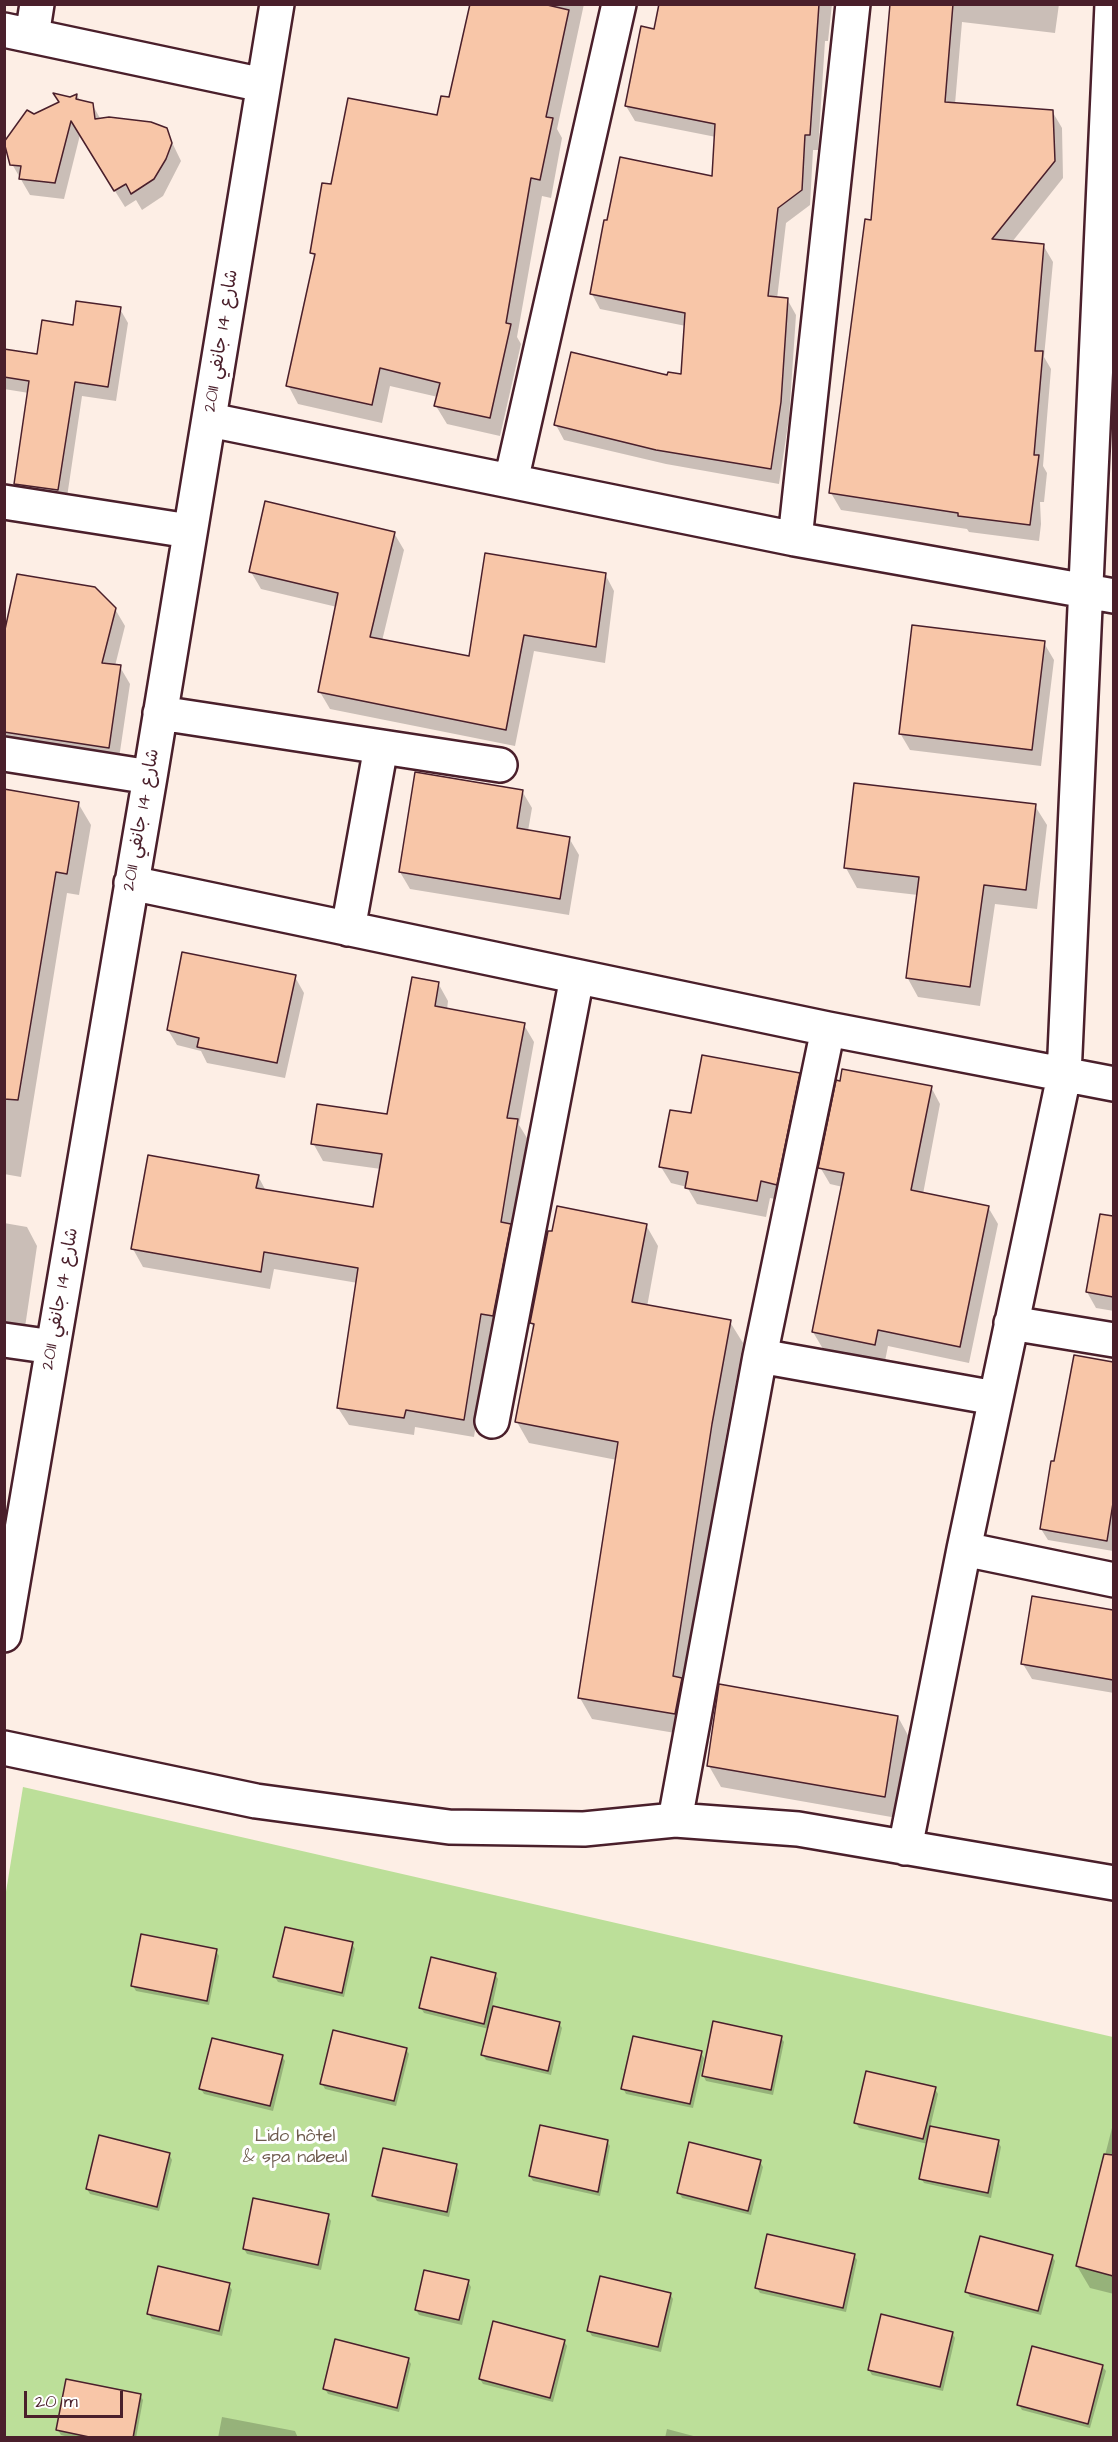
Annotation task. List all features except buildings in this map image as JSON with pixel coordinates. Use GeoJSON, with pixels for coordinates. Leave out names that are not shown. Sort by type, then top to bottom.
{"type":"FeatureCollection","features":[{"type":"Feature","properties":{"kind":"street","name":"شارع 14 جانفي 2011"},"geometry":{"type":"LineString","coordinates":[[4,1635],[150,777],[189,531],[210,420],[277,4]]}},
{"type":"Feature","properties":{"kind":"street"},"geometry":{"type":"LineString","coordinates":[[511,481],[620,4]]}},
{"type":"Feature","properties":{"kind":"street"},"geometry":{"type":"LineString","coordinates":[[795,539],[853,4]]}},
{"type":"Feature","properties":{"kind":"street"},"geometry":{"type":"LineString","coordinates":[[905,1848],[995,1398],[1064,1076],[1100,593],[1112,4]]}},
{"type":"Feature","properties":{"kind":"street"},"geometry":{"type":"LineString","coordinates":[[24,23],[263,85]]}},
{"type":"Feature","properties":{"kind":"street"},"geometry":{"type":"LineString","coordinates":[[210,420],[795,539],[1100,593]]}},
{"type":"Feature","properties":{"kind":"street"},"geometry":{"type":"LineString","coordinates":[[4,502],[189,531]]}},
{"type":"Feature","properties":{"kind":"street"},"geometry":{"type":"LineString","coordinates":[[160,713],[500,765]]}},
{"type":"Feature","properties":{"kind":"street"},"geometry":{"type":"LineString","coordinates":[[348,929],[381,747]]}},
{"type":"Feature","properties":{"kind":"street"},"geometry":{"type":"LineString","coordinates":[[4,754],[150,777]]}},
{"type":"Feature","properties":{"kind":"street"},"geometry":{"type":"LineString","coordinates":[[131,884],[828,1029],[1113,1084]]}},
{"type":"Feature","properties":{"kind":"street"},"geometry":{"type":"LineString","coordinates":[[492,1421],[577,977]]}},
{"type":"Feature","properties":{"kind":"street"},"geometry":{"type":"LineString","coordinates":[[675,1820],[760,1356],[828,1029]]}},
{"type":"Feature","properties":{"kind":"street"},"geometry":{"type":"LineString","coordinates":[[1011,1323],[1113,1340]]}},
{"type":"Feature","properties":{"kind":"street"},"geometry":{"type":"LineString","coordinates":[[4,1340],[53,1347]]}},
{"type":"Feature","properties":{"kind":"street"},"geometry":{"type":"LineString","coordinates":[[760,1356],[995,1398]]}},
{"type":"Feature","properties":{"kind":"street"},"geometry":{"type":"LineString","coordinates":[[964,1549],[1113,1580]]}},
{"type":"Feature","properties":{"kind":"street"},"geometry":{"type":"LineString","coordinates":[[4,1748],[256,1801],[449,1827],[584,1829],[675,1820],[798,1829],[1113,1883]]}},
{"type":"Feature","properties":{"kind":"green space","name":"Lido hôtel & spa nabeul"},"geometry":{"type":"Polygon","coordinates":[[[23,1787],[1113,2037],[1113,2437],[5,2438],[4,1904],[23,1787]]]}}]}
